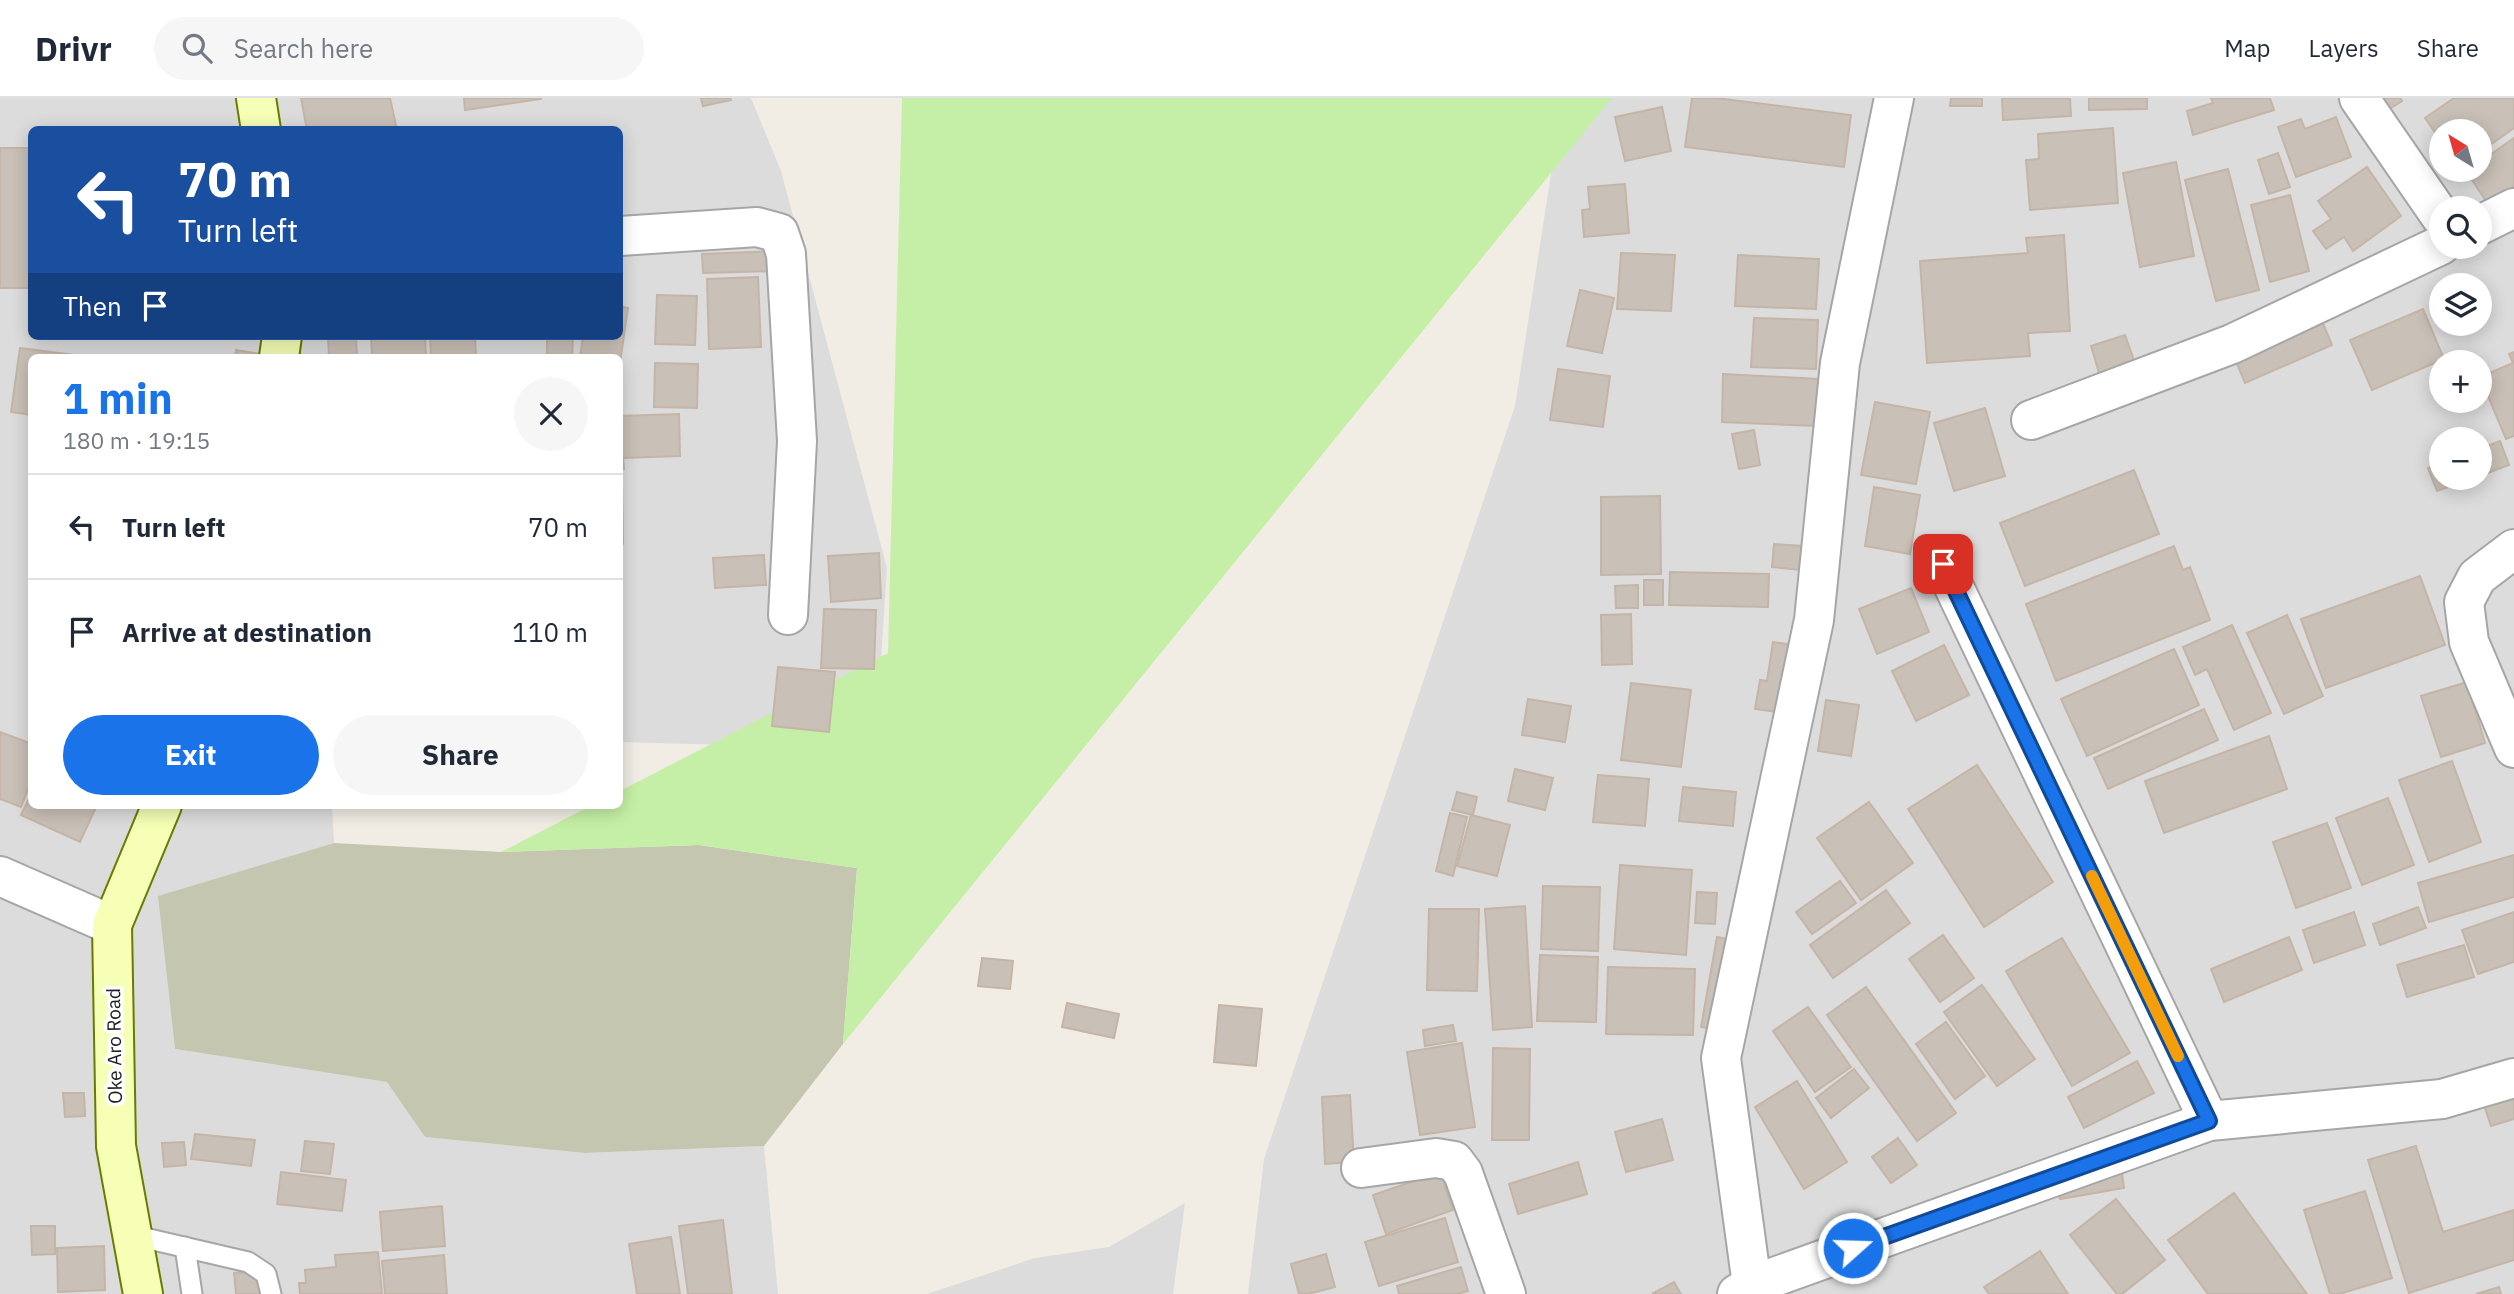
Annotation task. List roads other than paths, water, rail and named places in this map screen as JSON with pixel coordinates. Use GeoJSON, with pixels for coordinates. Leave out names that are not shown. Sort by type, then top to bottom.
{"type":"FeatureCollection","features":[{"type":"Feature","properties":{"kind":"main road"},"geometry":{"type":"LineString","coordinates":[[256,98],[260,126]]}},
{"type":"Feature","properties":{"kind":"main road","name":"Oke Aro Road"},"geometry":{"type":"LineString","coordinates":[[144,1294],[116,1146],[112,925],[160,809]]}},
{"type":"Feature","properties":{"kind":"street"},"geometry":{"type":"LineString","coordinates":[[1894,98],[1840,363],[1814,620],[1721,1058],[1744,1289],[2209,1121],[2442,1099],[2514,1078]]}},
{"type":"Feature","properties":{"kind":"street"},"geometry":{"type":"LineString","coordinates":[[2359,98],[2429,200]]}},
{"type":"Feature","properties":{"kind":"street"},"geometry":{"type":"LineString","coordinates":[[2492,219],[2514,208]]}},
{"type":"Feature","properties":{"kind":"street"},"geometry":{"type":"LineString","coordinates":[[623,236],[757,227],[779,233],[786,254],[797,441],[788,615]]}},
{"type":"Feature","properties":{"kind":"street"},"geometry":{"type":"LineString","coordinates":[[2031,420],[2232,344],[2429,251]]}},
{"type":"Feature","properties":{"kind":"street"},"geometry":{"type":"LineString","coordinates":[[2514,549],[2477,577],[2464,602],[2469,642],[2514,748]]}},
{"type":"Feature","properties":{"kind":"street"},"geometry":{"type":"LineString","coordinates":[[1943,564],[2209,1121]]}},
{"type":"Feature","properties":{"kind":"street"},"geometry":{"type":"LineString","coordinates":[[0,876],[112,925]]}},
{"type":"Feature","properties":{"kind":"street"},"geometry":{"type":"LineString","coordinates":[[1361,1168],[1436,1158],[1454,1161],[1463,1173],[1506,1294]]}},
{"type":"Feature","properties":{"kind":"lane"},"geometry":{"type":"LineString","coordinates":[[132,1235],[248,1262],[266,1274],[271,1294]]}},
{"type":"Feature","properties":{"kind":"lane"},"geometry":{"type":"LineString","coordinates":[[185,1247],[192,1294]]}}]}
